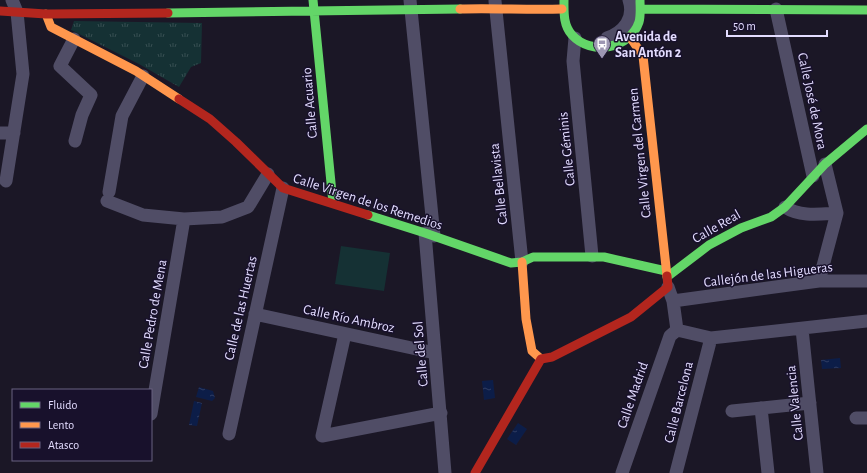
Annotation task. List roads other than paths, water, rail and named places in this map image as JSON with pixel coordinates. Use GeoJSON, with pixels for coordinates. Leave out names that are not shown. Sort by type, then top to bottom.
{"type":"FeatureCollection","features":[{"type":"Feature","properties":{"kind":"street","name":"Calle Acuario"},"geometry":{"type":"LineString","coordinates":[[313,0],[333,204]]}},
{"type":"Feature","properties":{"kind":"street"},"geometry":{"type":"LineString","coordinates":[[574,0],[572,6],[572,16],[576,24],[582,32],[590,37],[599,39],[616,35],[623,30],[628,23],[631,14],[631,5],[629,0]]}},
{"type":"Feature","properties":{"kind":"street"},"geometry":{"type":"LineString","coordinates":[[0,11],[15,6],[46,14],[315,12],[410,5],[496,4],[529,10],[563,4],[564,19],[568,30],[576,38],[588,46],[608,48],[619,45],[630,37],[637,28],[640,20],[641,5],[699,5],[776,9],[867,10]]}},
{"type":"Feature","properties":{"kind":"street","name":"Calle Bellavista"},"geometry":{"type":"LineString","coordinates":[[496,4],[522,262],[526,319],[532,351],[541,359]]}},
{"type":"Feature","properties":{"kind":"street","name":"Calle del Sol"},"geometry":{"type":"LineString","coordinates":[[410,5],[429,235],[445,473]]}},
{"type":"Feature","properties":{"kind":"street"},"geometry":{"type":"LineString","coordinates":[[6,181],[23,74],[15,6]]}},
{"type":"Feature","properties":{"kind":"street","name":"Calle José de Mora"},"geometry":{"type":"LineString","coordinates":[[776,9],[813,176]]}},
{"type":"Feature","properties":{"kind":"street","name":"Calle Virgen de los Remedios"},"geometry":{"type":"LineString","coordinates":[[46,14],[51,27],[147,78],[210,119],[283,188],[511,263],[522,262]]}},
{"type":"Feature","properties":{"kind":"street","name":"Calle Virgen del Carmen"},"geometry":{"type":"LineString","coordinates":[[630,37],[643,56],[667,278]]}},
{"type":"Feature","properties":{"kind":"street","name":"Calle Géminis"},"geometry":{"type":"LineString","coordinates":[[576,38],[573,61],[592,256]]}},
{"type":"Feature","properties":{"kind":"street"},"geometry":{"type":"LineString","coordinates":[[74,39],[60,66],[91,95],[82,115],[75,141]]}},
{"type":"Feature","properties":{"kind":"street"},"geometry":{"type":"LineString","coordinates":[[147,78],[122,116],[108,197],[143,215],[184,219],[222,216],[248,207],[268,174]]}},
{"type":"Feature","properties":{"kind":"street","name":"Calle Real"},"geometry":{"type":"LineString","coordinates":[[541,359],[552,357],[631,317],[667,278],[710,245],[741,228],[771,217],[785,208],[825,164],[867,129]]}},
{"type":"Feature","properties":{"kind":"street"},"geometry":{"type":"LineString","coordinates":[[0,133],[14,133]]}},
{"type":"Feature","properties":{"kind":"street"},"geometry":{"type":"LineString","coordinates":[[819,281],[837,213],[825,164]]}},
{"type":"Feature","properties":{"kind":"street","name":"Calle de las Huertas"},"geometry":{"type":"LineString","coordinates":[[229,434],[283,188]]}},
{"type":"Feature","properties":{"kind":"street"},"geometry":{"type":"LineString","coordinates":[[785,208],[790,211],[810,215],[837,213]]}},
{"type":"Feature","properties":{"kind":"street","name":"Calle Pedro de Mena"},"geometry":{"type":"LineString","coordinates":[[152,408],[184,219]]}},
{"type":"Feature","properties":{"kind":"street"},"geometry":{"type":"LineString","coordinates":[[522,262],[533,257],[604,257],[667,278],[673,301],[677,330],[711,338],[867,321]]}},
{"type":"Feature","properties":{"kind":"street","name":"Callejón de las Higueras"},"geometry":{"type":"LineString","coordinates":[[673,301],[819,281],[867,281]]}},
{"type":"Feature","properties":{"kind":"street","name":"Calle Río Ambroz"},"geometry":{"type":"LineString","coordinates":[[255,314],[436,353]]}},
{"type":"Feature","properties":{"kind":"street","name":"Calle Valencia"},"geometry":{"type":"LineString","coordinates":[[802,329],[817,473]]}},
{"type":"Feature","properties":{"kind":"street","name":"Calle Madrid"},"geometry":{"type":"LineString","coordinates":[[622,473],[670,336],[677,330]]}},
{"type":"Feature","properties":{"kind":"street"},"geometry":{"type":"LineString","coordinates":[[345,334],[322,436],[441,413]]}},
{"type":"Feature","properties":{"kind":"street","name":"Calle Barcelona"},"geometry":{"type":"LineString","coordinates":[[676,473],[711,338]]}},
{"type":"Feature","properties":{"kind":"street"},"geometry":{"type":"LineString","coordinates":[[475,473],[541,359]]}},
{"type":"Feature","properties":{"kind":"street"},"geometry":{"type":"LineString","coordinates":[[732,411],[810,402]]}},
{"type":"Feature","properties":{"kind":"street"},"geometry":{"type":"LineString","coordinates":[[760,408],[768,473]]}},
{"type":"Feature","properties":{"kind":"water"},"geometry":{"type":"Polygon","coordinates":[[[840,358],[841,368],[822,369],[821,360],[840,358]]]}},
{"type":"Feature","properties":{"kind":"water"},"geometry":{"type":"Polygon","coordinates":[[[493,380],[495,398],[484,400],[482,381],[493,380]]]}},
{"type":"Feature","properties":{"kind":"water"},"geometry":{"type":"Polygon","coordinates":[[[199,387],[213,391],[215,398],[212,401],[196,397],[199,387]]]}},
{"type":"Feature","properties":{"kind":"water"},"geometry":{"type":"Polygon","coordinates":[[[194,401],[202,403],[197,426],[189,425],[194,401]]]}},
{"type":"Feature","properties":{"kind":"water"},"geometry":{"type":"Polygon","coordinates":[[[518,423],[527,429],[516,445],[507,439],[518,423]]]}},
{"type":"Feature","properties":{"kind":"place","name":"Avenida de San Antón 2"},"geometry":{"type":"Point","coordinates":[602,59]}}]}
